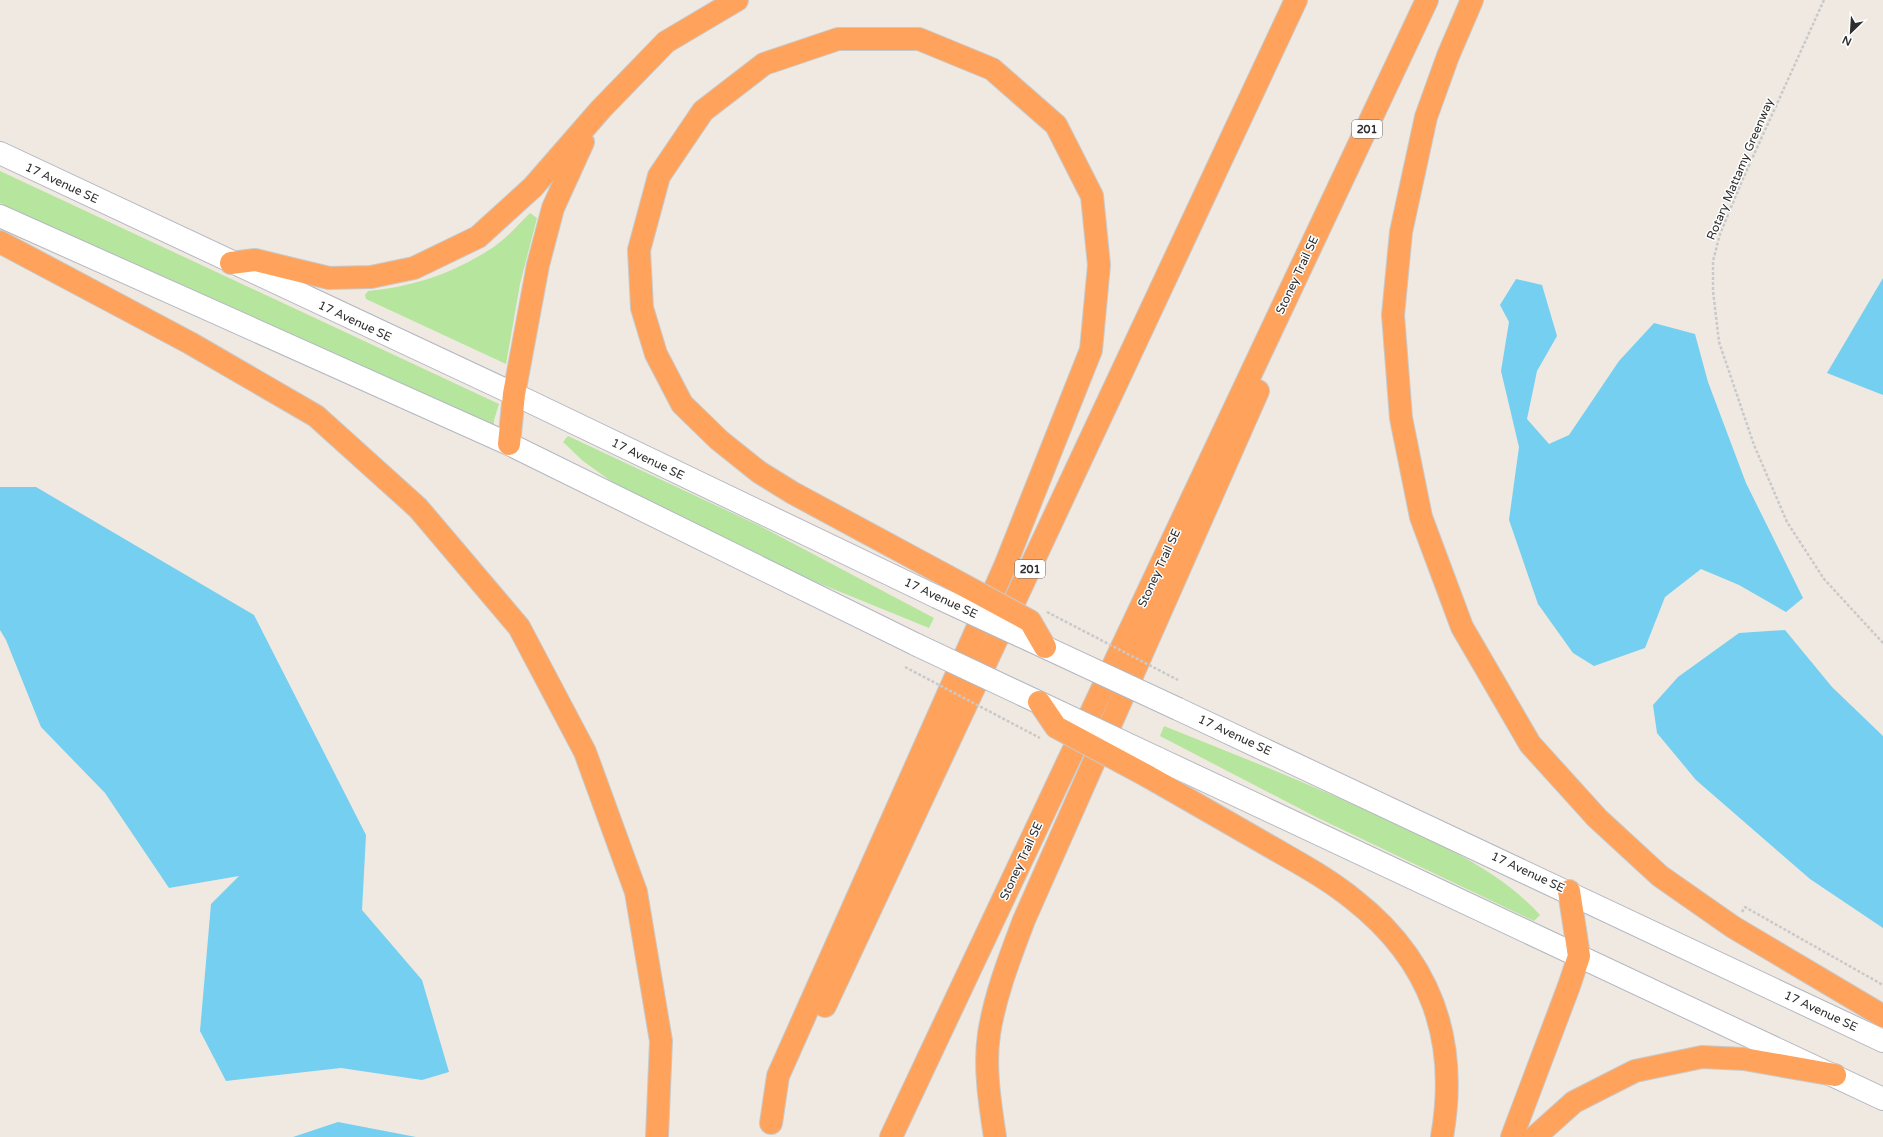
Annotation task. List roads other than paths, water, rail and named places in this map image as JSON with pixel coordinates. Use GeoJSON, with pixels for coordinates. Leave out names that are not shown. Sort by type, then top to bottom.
{"type":"FeatureCollection","features":[{"type":"Feature","properties":{"kind":"highway"},"geometry":{"type":"LineString","coordinates":[[231,262],[255,260],[328,278],[372,277],[414,268],[478,237],[534,187],[601,109],[666,42],[737,0]]}},
{"type":"Feature","properties":{"kind":"highway","name":"201"},"geometry":{"type":"LineString","coordinates":[[767,1130],[1296,0]]}},
{"type":"Feature","properties":{"kind":"highway","name":"Stoney Trail SE"},"geometry":{"type":"LineString","coordinates":[[891,1137],[1304,258],[1381,101],[1427,0]]}},
{"type":"Feature","properties":{"kind":"highway"},"geometry":{"type":"LineString","coordinates":[[1472,0],[1448,56],[1426,117],[1401,232],[1393,315],[1401,418],[1421,517],[1462,627],[1530,744],[1597,818],[1660,876],[1733,927],[1883,1016]]}},
{"type":"Feature","properties":{"kind":"highway"},"geometry":{"type":"LineString","coordinates":[[767,1130],[778,1076],[1005,566],[1091,350],[1099,265],[1092,196],[1056,125],[992,69],[919,39],[838,39],[764,64],[703,111],[659,176],[639,250],[642,308],[656,354],[682,404],[719,440],[759,472],[793,493],[945,575],[1030,621],[1045,647]]}},
{"type":"Feature","properties":{"kind":"highway"},"geometry":{"type":"LineString","coordinates":[[509,444],[514,394],[538,265],[553,208],[575,157],[601,109]]}},
{"type":"Feature","properties":{"kind":"highway"},"geometry":{"type":"LineString","coordinates":[[0,242],[190,343],[316,416],[418,508],[519,627],[585,752],[636,892],[661,1041],[657,1137]]}},
{"type":"Feature","properties":{"kind":"highway"},"geometry":{"type":"LineString","coordinates":[[995,1137],[990,1108],[988,1073],[989,1034],[1007,965],[1024,920],[1304,288],[1304,258]]}},
{"type":"Feature","properties":{"kind":"highway"},"geometry":{"type":"LineString","coordinates":[[1039,702],[1056,726],[1153,767],[1318,874],[1359,904],[1399,944],[1420,974],[1435,1006],[1444,1041],[1448,1077],[1446,1112],[1442,1137]]}},
{"type":"Feature","properties":{"kind":"highway"},"geometry":{"type":"LineString","coordinates":[[1512,1137],[1567,994],[1579,956],[1569,892]]}},
{"type":"Feature","properties":{"kind":"highway"},"geometry":{"type":"LineString","coordinates":[[1535,1137],[1574,1102],[1635,1071],[1702,1056],[1744,1059],[1835,1075]]}},
{"type":"Feature","properties":{"kind":"main road","name":"17 Avenue SE"},"geometry":{"type":"LineString","coordinates":[[0,153],[514,394],[937,597],[1883,1040]]}},
{"type":"Feature","properties":{"kind":"main road"},"geometry":{"type":"LineString","coordinates":[[0,216],[509,444],[917,645],[1039,702]]}},
{"type":"Feature","properties":{"kind":"main road"},"geometry":{"type":"LineString","coordinates":[[1153,767],[1579,956],[1835,1075],[1883,1099]]}},
{"type":"Feature","properties":{"kind":"water"},"geometry":{"type":"Polygon","coordinates":[[[1883,278],[1883,395],[1827,373],[1883,278]]]}},
{"type":"Feature","properties":{"kind":"water"},"geometry":{"type":"Polygon","coordinates":[[[1516,279],[1542,285],[1557,336],[1537,371],[1527,419],[1549,444],[1569,435],[1619,361],[1654,323],[1695,334],[1708,382],[1746,483],[1803,598],[1786,612],[1739,585],[1701,569],[1665,597],[1645,648],[1594,666],[1573,653],[1538,604],[1509,520],[1519,447],[1501,371],[1509,322],[1500,305],[1516,279]]]}},
{"type":"Feature","properties":{"kind":"water"},"geometry":{"type":"Polygon","coordinates":[[[0,487],[36,487],[254,615],[366,835],[362,910],[422,980],[449,1072],[422,1080],[341,1068],[226,1081],[200,1031],[211,904],[239,876],[169,888],[105,793],[41,727],[6,640],[0,630],[0,487]]]}},
{"type":"Feature","properties":{"kind":"water"},"geometry":{"type":"Polygon","coordinates":[[[1785,630],[1832,687],[1883,736],[1883,928],[1810,879],[1696,780],[1657,733],[1653,705],[1678,677],[1739,633],[1785,630]]]}},
{"type":"Feature","properties":{"kind":"water"},"geometry":{"type":"Polygon","coordinates":[[[338,1122],[416,1137],[293,1137],[338,1122]]]}}]}
